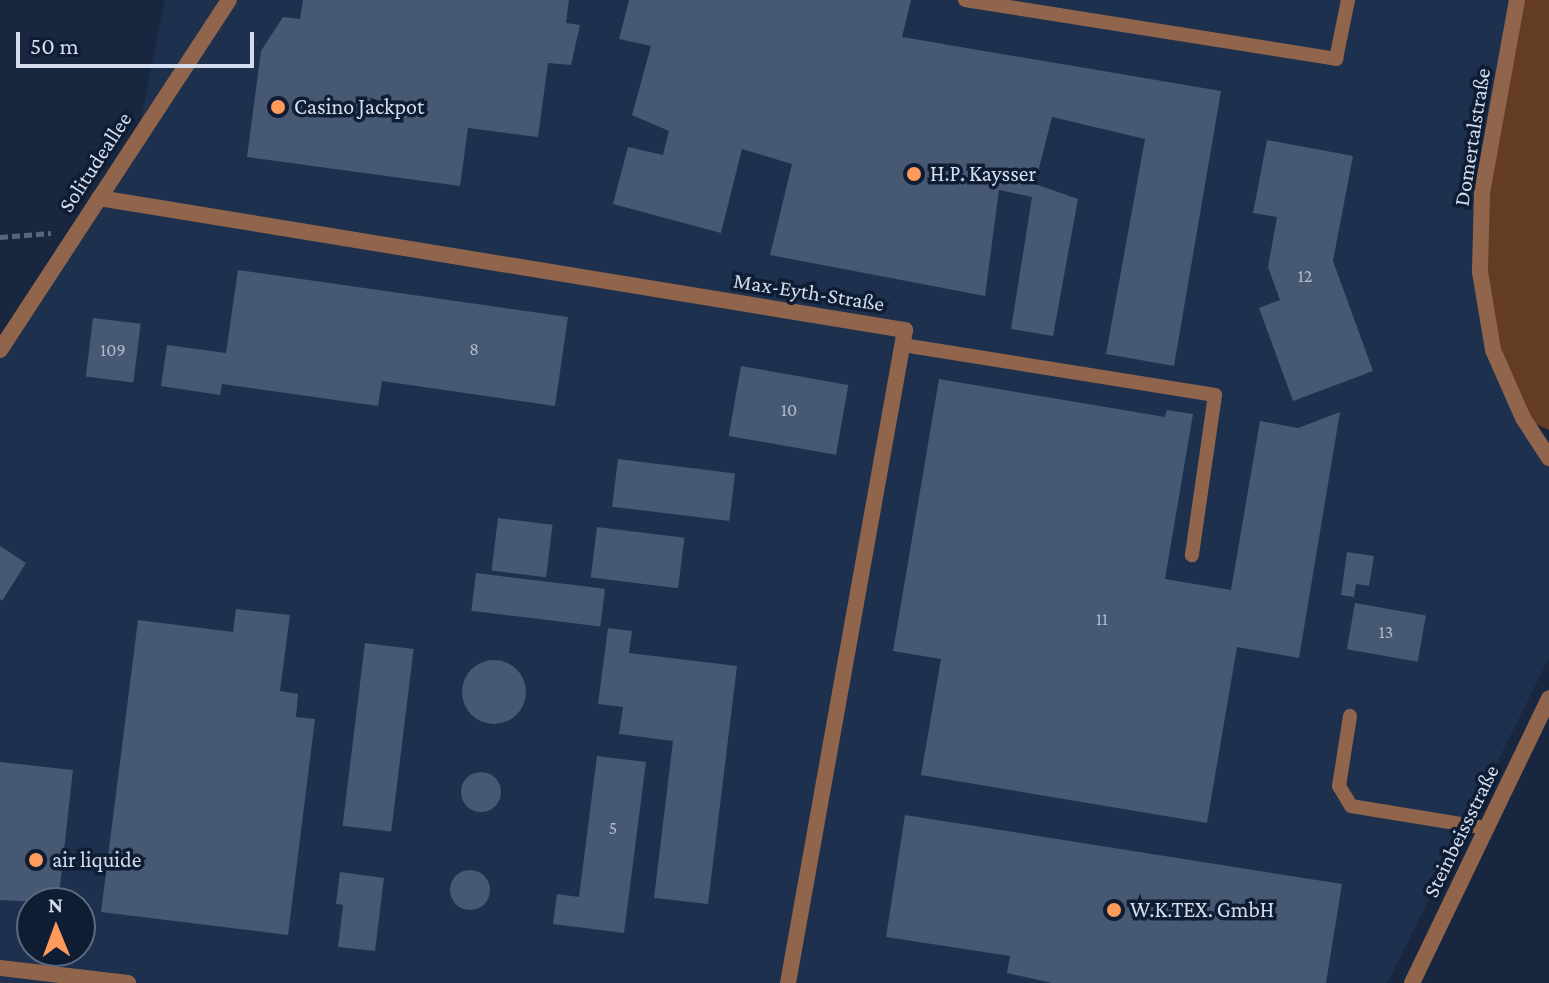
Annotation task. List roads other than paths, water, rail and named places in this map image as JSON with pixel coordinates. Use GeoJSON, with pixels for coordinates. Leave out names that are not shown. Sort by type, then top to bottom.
{"type":"FeatureCollection","features":[{"type":"Feature","properties":{"kind":"street","name":"Solitudeallee"},"geometry":{"type":"LineString","coordinates":[[0,350],[229,0]]}},
{"type":"Feature","properties":{"kind":"street","name":"Domertalstraße"},"geometry":{"type":"LineString","coordinates":[[1517,0],[1482,193],[1480,272],[1493,350],[1523,418],[1549,458]]}},
{"type":"Feature","properties":{"kind":"street","name":"Max-Eyth-Straße"},"geometry":{"type":"LineString","coordinates":[[99,198],[905,330],[903,345]]}},
{"type":"Feature","properties":{"kind":"street"},"geometry":{"type":"LineString","coordinates":[[788,983],[903,345]]}},
{"type":"Feature","properties":{"kind":"street","name":"Steinbeissstraße"},"geometry":{"type":"LineString","coordinates":[[1412,983],[1549,698]]}},
{"type":"Feature","properties":{"kind":"street"},"geometry":{"type":"LineString","coordinates":[[0,968],[128,983]]}},
{"type":"Feature","properties":{"kind":"lane"},"geometry":{"type":"LineString","coordinates":[[965,0],[1336,59],[1348,0]]}},
{"type":"Feature","properties":{"kind":"lane"},"geometry":{"type":"LineString","coordinates":[[903,345],[1215,395],[1192,555]]}},
{"type":"Feature","properties":{"kind":"lane"},"geometry":{"type":"LineString","coordinates":[[1350,716],[1339,786],[1351,806],[1486,828]]}},
{"type":"Feature","properties":{"kind":"place","name":"Casino Jackpot"},"geometry":{"type":"Point","coordinates":[278,107]}},
{"type":"Feature","properties":{"kind":"place","name":"H.P. Kaysser"},"geometry":{"type":"Point","coordinates":[914,174]}},
{"type":"Feature","properties":{"kind":"place","name":"air liquide"},"geometry":{"type":"Point","coordinates":[36,860]}},
{"type":"Feature","properties":{"kind":"place","name":"W.K.TEX. GmbH"},"geometry":{"type":"Point","coordinates":[1114,910]}}]}
